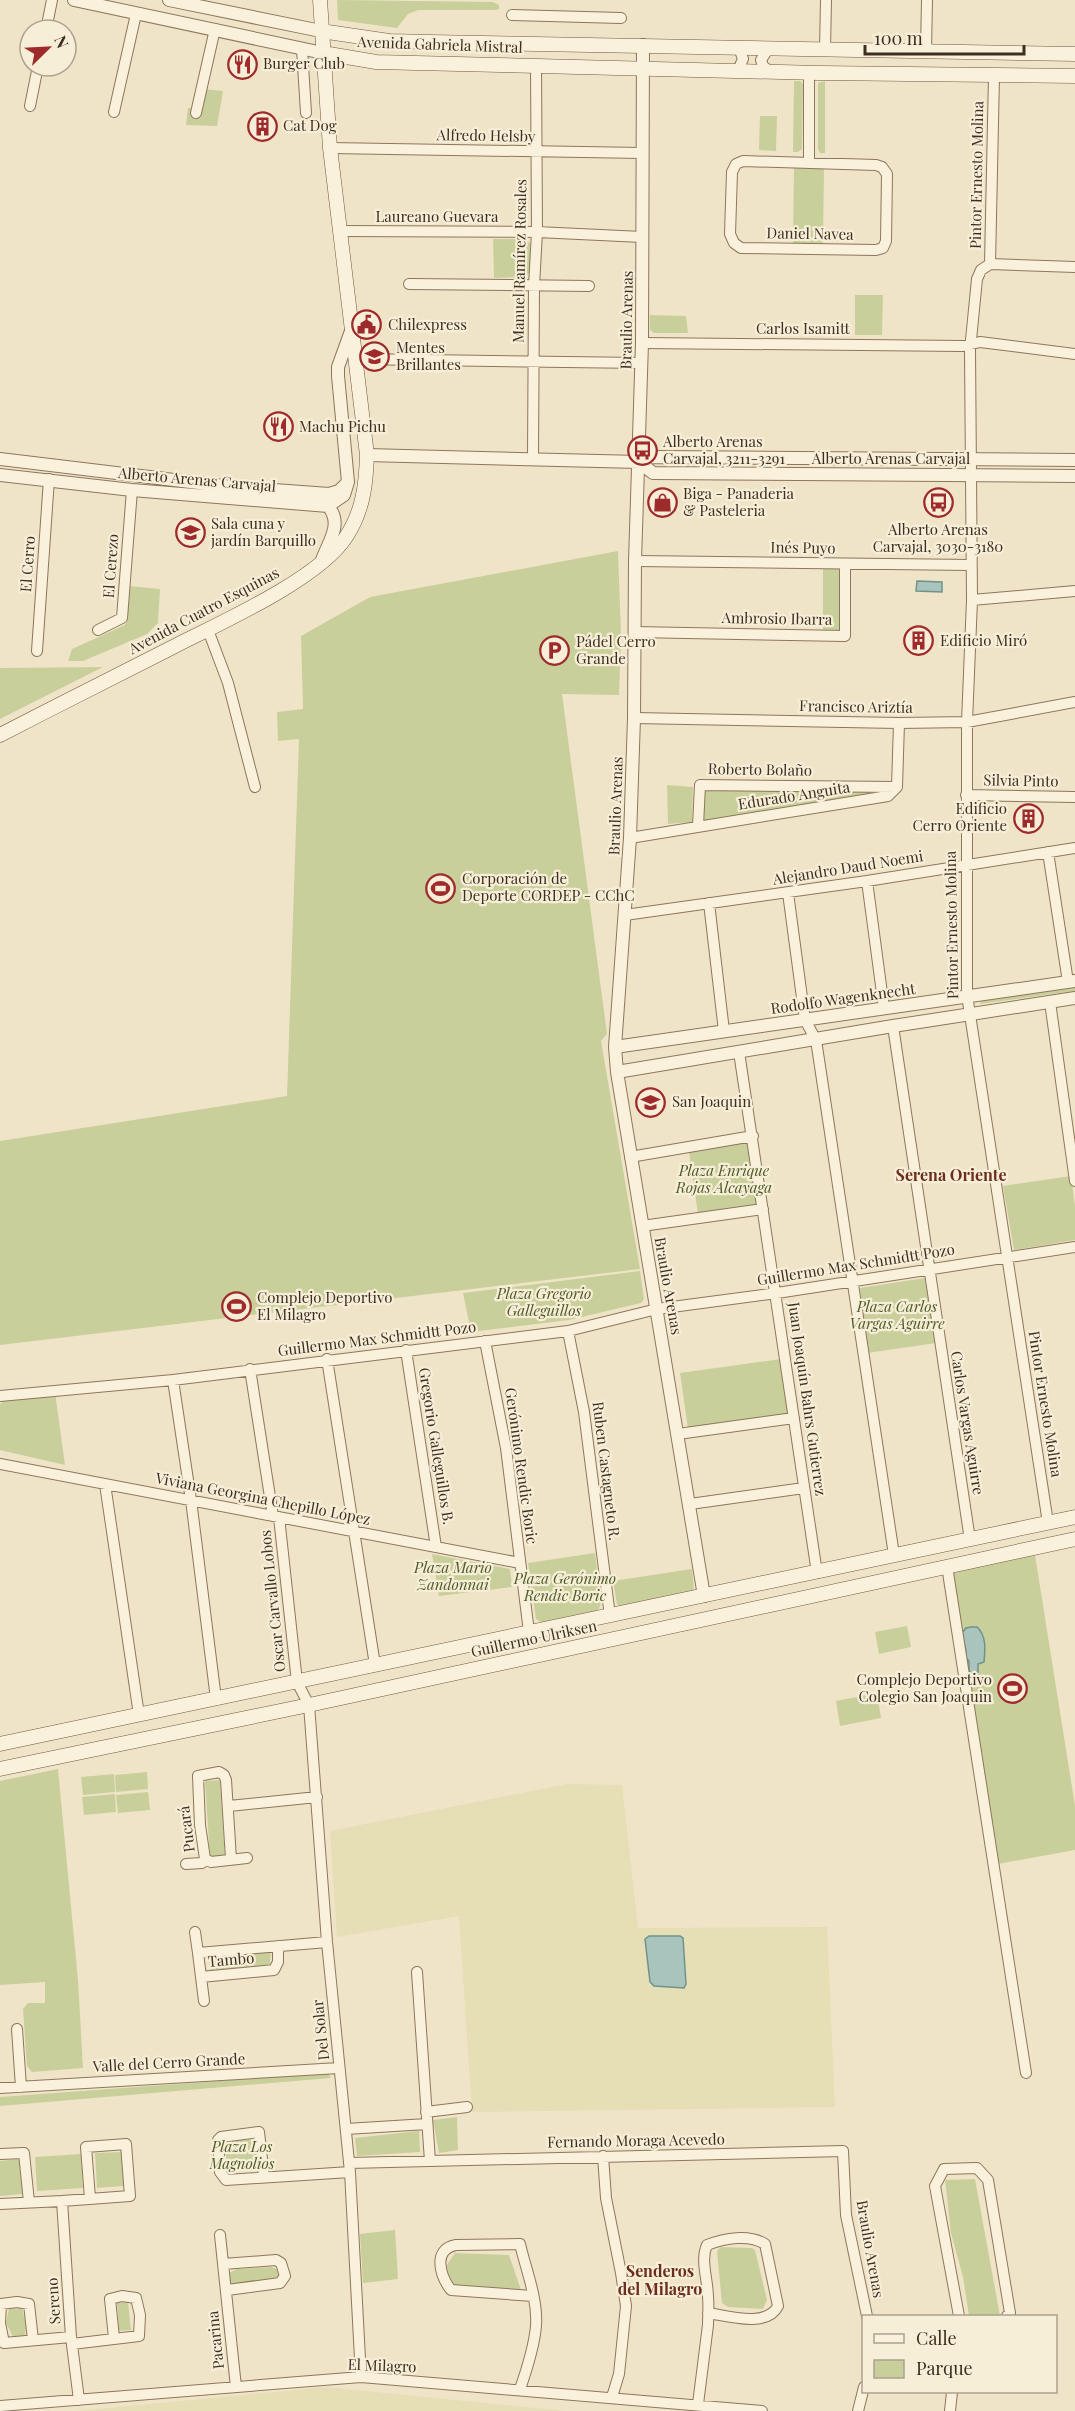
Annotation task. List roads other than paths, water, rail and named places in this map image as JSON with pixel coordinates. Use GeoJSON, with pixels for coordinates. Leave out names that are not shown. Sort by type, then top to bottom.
{"type":"FeatureCollection","features":[{"type":"Feature","properties":{"kind":"main road"},"geometry":{"type":"LineString","coordinates":[[320,0],[330,148],[351,331]]}},
{"type":"Feature","properties":{"kind":"main road","name":"Avenida Gabriela Mistral"},"geometry":{"type":"LineString","coordinates":[[321,32],[389,41],[1075,54]]}},
{"type":"Feature","properties":{"kind":"main road","name":"Avenida Gabriela Mistral"},"geometry":{"type":"LineString","coordinates":[[323,53],[376,62],[768,70],[809,73],[1075,76]]}},
{"type":"Feature","properties":{"kind":"main road","name":"Avenida Cuatro Esquinas"},"geometry":{"type":"LineString","coordinates":[[0,735],[208,630],[294,582],[321,563],[346,538],[364,500],[368,455],[351,331]]}},
{"type":"Feature","properties":{"kind":"main road","name":"Guillermo Ulriksen"},"geometry":{"type":"LineString","coordinates":[[0,1744],[1075,1517]]}},
{"type":"Feature","properties":{"kind":"main road","name":"Guillermo Ulriksen"},"geometry":{"type":"LineString","coordinates":[[0,1769],[309,1705],[1075,1539]]}},
{"type":"Feature","properties":{"kind":"main road"},"geometry":{"type":"LineString","coordinates":[[20,1740],[27,1743],[30,1750],[30,1757],[25,1764]]}},
{"type":"Feature","properties":{"kind":"street"},"geometry":{"type":"LineString","coordinates":[[48,18],[52,0]]}},
{"type":"Feature","properties":{"kind":"street","name":"Avenida Gabriela Mistral"},"geometry":{"type":"LineString","coordinates":[[74,0],[323,53]]}},
{"type":"Feature","properties":{"kind":"street","name":"Avenida Gabriela Mistral"},"geometry":{"type":"LineString","coordinates":[[169,0],[321,32]]}},
{"type":"Feature","properties":{"kind":"street"},"geometry":{"type":"LineString","coordinates":[[825,50],[826,0]]}},
{"type":"Feature","properties":{"kind":"street"},"geometry":{"type":"LineString","coordinates":[[926,51],[927,0]]}},
{"type":"Feature","properties":{"kind":"street"},"geometry":{"type":"LineString","coordinates":[[114,112],[136,14]]}},
{"type":"Feature","properties":{"kind":"street"},"geometry":{"type":"LineString","coordinates":[[512,15],[621,18]]}},
{"type":"Feature","properties":{"kind":"street"},"geometry":{"type":"LineString","coordinates":[[196,113],[215,29]]}},
{"type":"Feature","properties":{"kind":"street","name":"Braulio Arenas"},"geometry":{"type":"LineString","coordinates":[[643,45],[642,363],[635,561],[634,718],[630,838],[615,1047],[630,1157],[704,1596]]}},
{"type":"Feature","properties":{"kind":"street"},"geometry":{"type":"LineString","coordinates":[[738,70],[743,59],[739,48]]}},
{"type":"Feature","properties":{"kind":"street"},"geometry":{"type":"LineString","coordinates":[[303,49],[306,113]]}},
{"type":"Feature","properties":{"kind":"street"},"geometry":{"type":"LineString","coordinates":[[768,49],[761,60],[763,66],[768,70]]}},
{"type":"Feature","properties":{"kind":"street","name":"Manuel Ramírez Rosales"},"geometry":{"type":"LineString","coordinates":[[533,458],[534,286],[537,232],[536,66]]}},
{"type":"Feature","properties":{"kind":"street"},"geometry":{"type":"LineString","coordinates":[[809,73],[809,162]]}},
{"type":"Feature","properties":{"kind":"street","name":"Pintor Ernesto Molina"},"geometry":{"type":"LineString","coordinates":[[994,76],[990,264],[981,270],[977,279],[967,345],[972,600],[966,795],[967,995],[1048,1523]]}},
{"type":"Feature","properties":{"kind":"street"},"geometry":{"type":"LineString","coordinates":[[30,106],[36,78]]}},
{"type":"Feature","properties":{"kind":"street","name":"Alfredo Helsby"},"geometry":{"type":"LineString","coordinates":[[330,148],[642,153]]}},
{"type":"Feature","properties":{"kind":"street","name":"Daniel Navea"},"geometry":{"type":"LineString","coordinates":[[743,161],[809,162],[882,167],[887,174],[886,241],[883,248],[866,250],[741,248],[734,243],[730,234],[732,171],[736,164],[743,161]]}},
{"type":"Feature","properties":{"kind":"street","name":"Laureano Guevara"},"geometry":{"type":"LineString","coordinates":[[340,231],[537,232],[642,237]]}},
{"type":"Feature","properties":{"kind":"street"},"geometry":{"type":"LineString","coordinates":[[990,264],[1075,267]]}},
{"type":"Feature","properties":{"kind":"street"},"geometry":{"type":"LineString","coordinates":[[410,284],[588,286]]}},
{"type":"Feature","properties":{"kind":"street"},"geometry":{"type":"LineString","coordinates":[[321,563],[336,525],[334,514],[328,506],[344,495],[348,482],[338,367],[351,331]]}},
{"type":"Feature","properties":{"kind":"street","name":"Carlos Isamitt"},"geometry":{"type":"LineString","coordinates":[[642,343],[967,345],[980,342],[1075,354]]}},
{"type":"Feature","properties":{"kind":"street"},"geometry":{"type":"LineString","coordinates":[[338,367],[345,361],[354,359],[642,363]]}},
{"type":"Feature","properties":{"kind":"street","name":"Alberto Arenas Carvajal"},"geometry":{"type":"LineString","coordinates":[[368,455],[639,462],[651,457],[1075,460]]}},
{"type":"Feature","properties":{"kind":"street","name":"Alberto Arenas Carvajal"},"geometry":{"type":"LineString","coordinates":[[0,459],[232,487],[329,494],[339,491],[348,482]]}},
{"type":"Feature","properties":{"kind":"street","name":"Alberto Arenas Carvajal"},"geometry":{"type":"LineString","coordinates":[[639,462],[652,473],[1075,476]]}},
{"type":"Feature","properties":{"kind":"street","name":"Alberto Arenas Carvajal"},"geometry":{"type":"LineString","coordinates":[[0,475],[132,490],[328,506]]}},
{"type":"Feature","properties":{"kind":"street","name":"El Cerro"},"geometry":{"type":"LineString","coordinates":[[37,651],[49,479]]}},
{"type":"Feature","properties":{"kind":"street","name":"El Cerezo"},"geometry":{"type":"LineString","coordinates":[[98,630],[122,618],[132,490]]}},
{"type":"Feature","properties":{"kind":"street","name":"Inés Puyo"},"geometry":{"type":"LineString","coordinates":[[635,561],[971,565]]}},
{"type":"Feature","properties":{"kind":"street","name":"Ambrosio Ibarra"},"geometry":{"type":"LineString","coordinates":[[635,632],[845,636],[845,564]]}},
{"type":"Feature","properties":{"kind":"street"},"geometry":{"type":"LineString","coordinates":[[972,600],[1075,591]]}},
{"type":"Feature","properties":{"kind":"street"},"geometry":{"type":"LineString","coordinates":[[208,630],[228,683],[255,787]]}},
{"type":"Feature","properties":{"kind":"street","name":"Francisco Ariztía"},"geometry":{"type":"LineString","coordinates":[[634,718],[899,723],[967,722],[1075,702]]}},
{"type":"Feature","properties":{"kind":"street"},"geometry":{"type":"LineString","coordinates":[[897,787],[899,723]]}},
{"type":"Feature","properties":{"kind":"street","name":"Roberto Bolaño"},"geometry":{"type":"LineString","coordinates":[[698,826],[700,785],[897,787]]}},
{"type":"Feature","properties":{"kind":"street","name":"Edurado Anguita"},"geometry":{"type":"LineString","coordinates":[[630,838],[888,796],[897,787]]}},
{"type":"Feature","properties":{"kind":"street","name":"Silvia Pinto"},"geometry":{"type":"LineString","coordinates":[[966,795],[1075,797]]}},
{"type":"Feature","properties":{"kind":"street","name":"Alejandro Daud Noemi"},"geometry":{"type":"LineString","coordinates":[[625,915],[788,893],[1075,848]]}},
{"type":"Feature","properties":{"kind":"street"},"geometry":{"type":"LineString","coordinates":[[1048,852],[1071,981]]}},
{"type":"Feature","properties":{"kind":"street"},"geometry":{"type":"LineString","coordinates":[[867,881],[884,1008]]}},
{"type":"Feature","properties":{"kind":"street"},"geometry":{"type":"LineString","coordinates":[[788,893],[805,1020],[816,1040],[894,1555]]}},
{"type":"Feature","properties":{"kind":"street"},"geometry":{"type":"LineString","coordinates":[[709,903],[724,1032]]}},
{"type":"Feature","properties":{"kind":"street","name":"Rodolfo Wagenknecht"},"geometry":{"type":"LineString","coordinates":[[615,1047],[1071,981]]}},
{"type":"Feature","properties":{"kind":"street"},"geometry":{"type":"LineString","coordinates":[[617,1072],[1075,998]]}},
{"type":"Feature","properties":{"kind":"street"},"geometry":{"type":"LineString","coordinates":[[1050,1002],[1075,1181]]}},
{"type":"Feature","properties":{"kind":"street","name":"Carlos Vargas Aguirre"},"geometry":{"type":"LineString","coordinates":[[893,1026],[970,1540]]}},
{"type":"Feature","properties":{"kind":"street","name":"Juan Joaquín Bahrs Gutierrez"},"geometry":{"type":"LineString","coordinates":[[740,1052],[817,1573]]}},
{"type":"Feature","properties":{"kind":"street"},"geometry":{"type":"LineString","coordinates":[[630,1157],[753,1136]]}},
{"type":"Feature","properties":{"kind":"street"},"geometry":{"type":"LineString","coordinates":[[642,1226],[763,1209]]}},
{"type":"Feature","properties":{"kind":"street","name":"Guillermo Max Schmidtt Pozo"},"geometry":{"type":"LineString","coordinates":[[0,1396],[173,1380],[568,1330],[657,1309],[1075,1247]]}},
{"type":"Feature","properties":{"kind":"street","name":"Ruben Castagneto R."},"geometry":{"type":"LineString","coordinates":[[568,1330],[584,1412],[609,1616]]}},
{"type":"Feature","properties":{"kind":"street","name":"Gerónimo Rendic Boric"},"geometry":{"type":"LineString","coordinates":[[485,1341],[506,1448],[529,1632]]}},
{"type":"Feature","properties":{"kind":"street","name":"Gregorio Galleguillos B."},"geometry":{"type":"LineString","coordinates":[[405,1350],[436,1547]]}},
{"type":"Feature","properties":{"kind":"street"},"geometry":{"type":"LineString","coordinates":[[327,1359],[375,1665]]}},
{"type":"Feature","properties":{"kind":"street","name":"Oscar Carvallo Lobos"},"geometry":{"type":"LineString","coordinates":[[250,1369],[276,1516],[297,1682]]}},
{"type":"Feature","properties":{"kind":"street"},"geometry":{"type":"LineString","coordinates":[[173,1380],[191,1500],[216,1699]]}},
{"type":"Feature","properties":{"kind":"street"},"geometry":{"type":"LineString","coordinates":[[678,1434],[794,1418]]}},
{"type":"Feature","properties":{"kind":"street","name":"Viviana Georgina Chepillo López"},"geometry":{"type":"LineString","coordinates":[[0,1464],[520,1563]]}},
{"type":"Feature","properties":{"kind":"street"},"geometry":{"type":"LineString","coordinates":[[105,1484],[139,1715]]}},
{"type":"Feature","properties":{"kind":"street"},"geometry":{"type":"LineString","coordinates":[[690,1504],[804,1488]]}},
{"type":"Feature","properties":{"kind":"street"},"geometry":{"type":"LineString","coordinates":[[948,1566],[1026,2073]]}},
{"type":"Feature","properties":{"kind":"street","name":"Del Solar"},"geometry":{"type":"LineString","coordinates":[[297,1682],[309,1705],[327,1942],[350,2168],[361,2377]]}},
{"type":"Feature","properties":{"kind":"street","name":"Pucará"},"geometry":{"type":"LineString","coordinates":[[219,1772],[224,1775],[229,1806],[231,1859],[211,1862],[206,1859],[200,1825],[198,1776],[219,1772]]}},
{"type":"Feature","properties":{"kind":"street"},"geometry":{"type":"LineString","coordinates":[[229,1806],[317,1797]]}},
{"type":"Feature","properties":{"kind":"street"},"geometry":{"type":"LineString","coordinates":[[231,1859],[247,1858]]}},
{"type":"Feature","properties":{"kind":"street"},"geometry":{"type":"LineString","coordinates":[[186,1864],[202,1863],[206,1859]]}},
{"type":"Feature","properties":{"kind":"street","name":"Tambo"},"geometry":{"type":"LineString","coordinates":[[195,1932],[204,2001]]}},
{"type":"Feature","properties":{"kind":"street","name":"Tambo"},"geometry":{"type":"LineString","coordinates":[[198,1953],[327,1942]]}},
{"type":"Feature","properties":{"kind":"street","name":"Tambo"},"geometry":{"type":"LineString","coordinates":[[201,1977],[274,1970],[278,1962],[278,1946]]}},
{"type":"Feature","properties":{"kind":"street"},"geometry":{"type":"LineString","coordinates":[[417,1972],[430,2161]]}},
{"type":"Feature","properties":{"kind":"street"},"geometry":{"type":"LineString","coordinates":[[17,2029],[21,2086]]}},
{"type":"Feature","properties":{"kind":"street","name":"Valle del Cerro Grande"},"geometry":{"type":"LineString","coordinates":[[0,2088],[339,2068]]}},
{"type":"Feature","properties":{"kind":"street"},"geometry":{"type":"LineString","coordinates":[[426,2112],[467,2107]]}},
{"type":"Feature","properties":{"kind":"street"},"geometry":{"type":"LineString","coordinates":[[346,2128],[427,2124]]}},
{"type":"Feature","properties":{"kind":"street","name":"Fernando Moraga Acevedo"},"geometry":{"type":"LineString","coordinates":[[264,2177],[260,2132],[221,2137],[218,2140],[222,2177],[226,2180],[264,2177],[430,2161],[843,2151]]}},
{"type":"Feature","properties":{"kind":"street"},"geometry":{"type":"LineString","coordinates":[[0,2204],[130,2196],[126,2144],[87,2147],[90,2198]]}},
{"type":"Feature","properties":{"kind":"street","name":"Braulio Arenas"},"geometry":{"type":"LineString","coordinates":[[843,2151],[846,2215],[867,2315]]}},
{"type":"Feature","properties":{"kind":"street"},"geometry":{"type":"LineString","coordinates":[[0,2154],[24,2152],[29,2202]]}},
{"type":"Feature","properties":{"kind":"street"},"geometry":{"type":"LineString","coordinates":[[603,2156],[606,2199],[626,2306],[619,2374],[612,2397]]}},
{"type":"Feature","properties":{"kind":"street"},"geometry":{"type":"LineString","coordinates":[[958,2315],[935,2186],[944,2169],[977,2168],[988,2180],[1010,2313],[1008,2315]]}},
{"type":"Feature","properties":{"kind":"street","name":"Sereno"},"geometry":{"type":"LineString","coordinates":[[62,2201],[78,2400]]}},
{"type":"Feature","properties":{"kind":"street","name":"Pacarina"},"geometry":{"type":"LineString","coordinates":[[220,2235],[236,2387]]}},
{"type":"Feature","properties":{"kind":"street"},"geometry":{"type":"LineString","coordinates":[[698,2404],[705,2357],[708,2313],[704,2252],[707,2245],[720,2240],[757,2239],[765,2244],[778,2306],[775,2313],[767,2318],[753,2318],[708,2313]]}},
{"type":"Feature","properties":{"kind":"street"},"geometry":{"type":"LineString","coordinates":[[520,2389],[530,2358],[536,2325],[533,2296],[520,2244],[456,2246],[447,2247],[442,2252],[440,2266],[444,2281],[451,2290],[533,2296]]}},
{"type":"Feature","properties":{"kind":"street","name":"Pacarina"},"geometry":{"type":"LineString","coordinates":[[223,2264],[276,2260],[281,2263],[285,2276],[280,2283],[227,2290]]}},
{"type":"Feature","properties":{"kind":"street"},"geometry":{"type":"LineString","coordinates":[[33,2340],[29,2304],[17,2302],[1,2304],[0,2324],[4,2343],[114,2338]]}},
{"type":"Feature","properties":{"kind":"street","name":"El Milagro"},"geometry":{"type":"LineString","coordinates":[[0,2406],[361,2377],[762,2411]]}},
{"type":"Feature","properties":{"kind":"street"},"geometry":{"type":"LineString","coordinates":[[858,2411],[862,2393]]}},
{"type":"Feature","properties":{"kind":"street"},"geometry":{"type":"LineString","coordinates":[[950,2411],[952,2393]]}},
{"type":"Feature","properties":{"kind":"water"},"geometry":{"type":"Polygon","coordinates":[[[917,581],[942,582],[942,592],[916,591],[917,581]]]}},
{"type":"Feature","properties":{"kind":"water"},"geometry":{"type":"Polygon","coordinates":[[[977,1627],[980,1631],[985,1648],[984,1662],[978,1664],[978,1672],[972,1674],[969,1671],[969,1661],[965,1657],[962,1633],[966,1628],[977,1627]]]}},
{"type":"Feature","properties":{"kind":"water"},"geometry":{"type":"Polygon","coordinates":[[[649,1936],[680,1936],[683,1938],[686,1984],[684,1988],[654,1986],[650,1982],[645,1939],[649,1936]]]}},
{"type":"Feature","properties":{"kind":"place","name":"Burger Club"},"geometry":{"type":"Point","coordinates":[242,64]}},
{"type":"Feature","properties":{"kind":"place","name":"Cat Dog"},"geometry":{"type":"Point","coordinates":[262,126]}},
{"type":"Feature","properties":{"kind":"place","name":"Chilexpress"},"geometry":{"type":"Point","coordinates":[367,325]}},
{"type":"Feature","properties":{"kind":"place","name":"Mentes Brillantes"},"geometry":{"type":"Point","coordinates":[375,357]}},
{"type":"Feature","properties":{"kind":"place","name":"Machu Pichu"},"geometry":{"type":"Point","coordinates":[278,427]}},
{"type":"Feature","properties":{"kind":"place","name":"Alberto Arenas Carvajal, 3211-3291"},"geometry":{"type":"Point","coordinates":[642,451]}},
{"type":"Feature","properties":{"kind":"place","name":"Biga - Panaderia & Pasteleria"},"geometry":{"type":"Point","coordinates":[662,503]}},
{"type":"Feature","properties":{"kind":"place","name":"Alberto Arenas Carvajal, 3030-3180"},"geometry":{"type":"Point","coordinates":[938,503]}},
{"type":"Feature","properties":{"kind":"place","name":"Sala cuna y jardín Barquillo"},"geometry":{"type":"Point","coordinates":[190,533]}},
{"type":"Feature","properties":{"kind":"place","name":"Edificio Miró"},"geometry":{"type":"Point","coordinates":[919,641]}},
{"type":"Feature","properties":{"kind":"place","name":"Pádel Cerro Grande"},"geometry":{"type":"Point","coordinates":[555,651]}},
{"type":"Feature","properties":{"kind":"place","name":"Edificio Cerro Oriente"},"geometry":{"type":"Point","coordinates":[1028,818]}},
{"type":"Feature","properties":{"kind":"place","name":"Corporación de Deporte CORDEP - CChC"},"geometry":{"type":"Point","coordinates":[441,888]}},
{"type":"Feature","properties":{"kind":"place","name":"San Joaquin"},"geometry":{"type":"Point","coordinates":[651,1102]}},
{"type":"Feature","properties":{"kind":"place","name":"Complejo Deportivo El Milagro"},"geometry":{"type":"Point","coordinates":[236,1307]}},
{"type":"Feature","properties":{"kind":"place","name":"Complejo Deportivo Colegio San Joaquin"},"geometry":{"type":"Point","coordinates":[1013,1689]}},
{"type":"Feature","properties":{"kind":"district","name":"Serena Oriente"},"geometry":{"type":"Point","coordinates":[951,1175]}},
{"type":"Feature","properties":{"kind":"district","name":"Senderos del Milagro"},"geometry":{"type":"Point","coordinates":[660,2280]}},
{"type":"Feature","properties":{"kind":"park label","name":"Plaza Enrique Rojas Alcayaga"},"geometry":{"type":"Point","coordinates":[724,1180]}},
{"type":"Feature","properties":{"kind":"park label","name":"Plaza Gregorio Galleguillos"},"geometry":{"type":"Point","coordinates":[544,1302]}},
{"type":"Feature","properties":{"kind":"park label","name":"Plaza Carlos Vargas Aguirre"},"geometry":{"type":"Point","coordinates":[897,1316]}},
{"type":"Feature","properties":{"kind":"park label","name":"Plaza Mario Zandonnai"},"geometry":{"type":"Point","coordinates":[453,1576]}},
{"type":"Feature","properties":{"kind":"park label","name":"Plaza Gerónimo Rendic Boric"},"geometry":{"type":"Point","coordinates":[565,1588]}},
{"type":"Feature","properties":{"kind":"park label","name":"Plaza Los Magnolios"},"geometry":{"type":"Point","coordinates":[242,2156]}}]}
